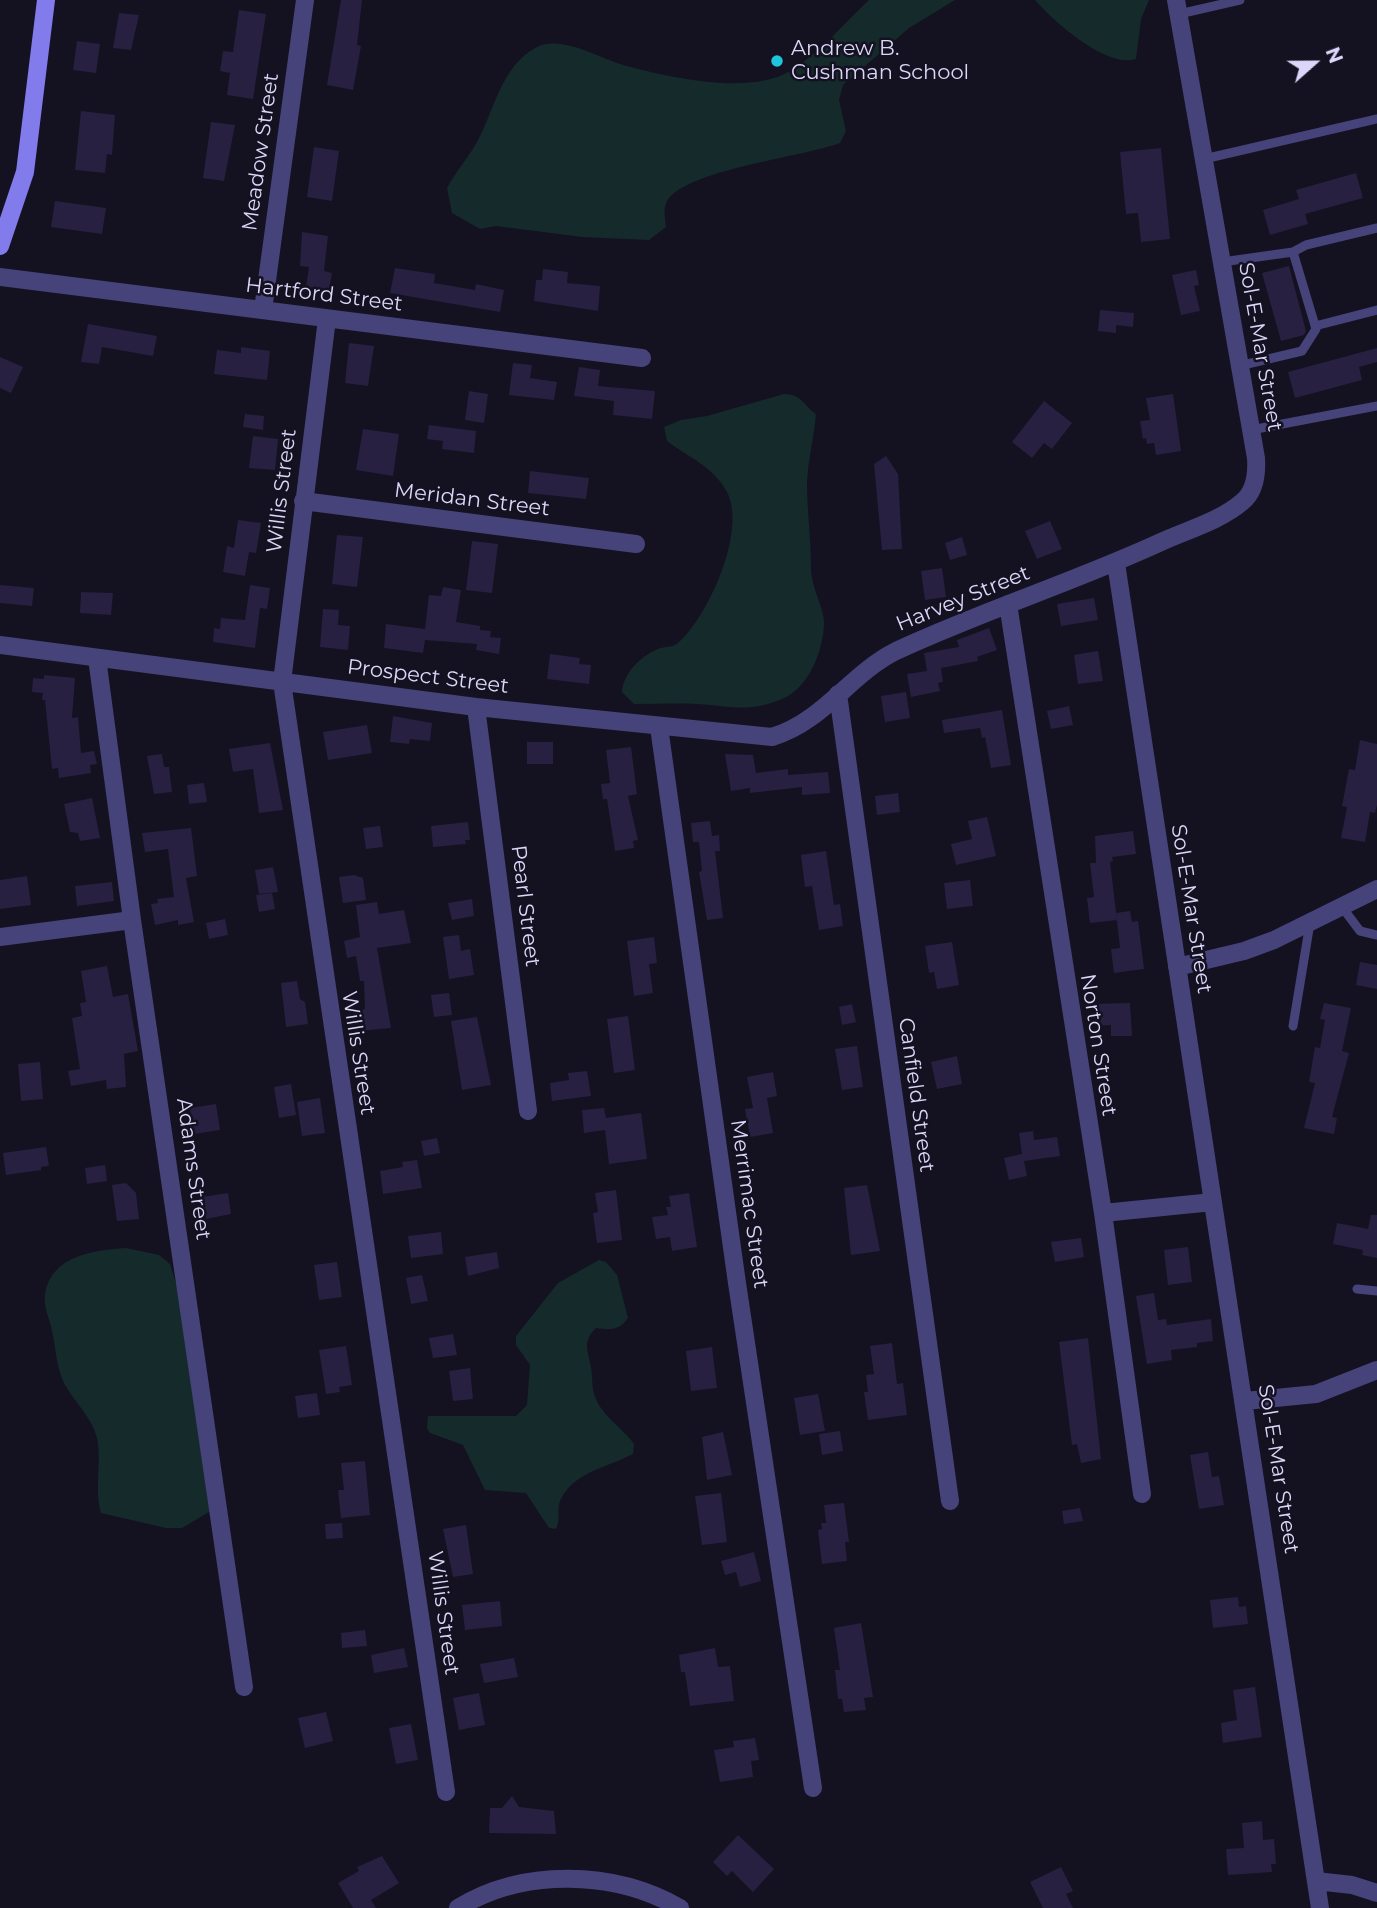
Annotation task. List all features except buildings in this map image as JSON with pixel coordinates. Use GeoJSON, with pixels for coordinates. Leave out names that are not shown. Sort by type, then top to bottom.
{"type":"FeatureCollection","features":[{"type":"Feature","properties":{"kind":"street"},"geometry":{"type":"LineString","coordinates":[[0,246],[25,172],[46,0]]}},
{"type":"Feature","properties":{"kind":"street","name":"Meadow Street"},"geometry":{"type":"LineString","coordinates":[[263,310],[305,0]]}},
{"type":"Feature","properties":{"kind":"street","name":"Sol-E-Mar Street"},"geometry":{"type":"LineString","coordinates":[[1178,7],[1257,469],[1255,481],[1244,501],[1224,514],[1116,563],[1320,1908]]}},
{"type":"Feature","properties":{"kind":"street","name":"Hartford Street"},"geometry":{"type":"LineString","coordinates":[[0,277],[642,358]]}},
{"type":"Feature","properties":{"kind":"street","name":"Willis Street"},"geometry":{"type":"LineString","coordinates":[[327,318],[282,682],[314,915],[446,1792]]}},
{"type":"Feature","properties":{"kind":"street","name":"Meridan Street"},"geometry":{"type":"LineString","coordinates":[[303,501],[636,544]]}},
{"type":"Feature","properties":{"kind":"street","name":"Harvey Street"},"geometry":{"type":"LineString","coordinates":[[838,694],[867,667],[881,659],[1008,604],[1116,563]]}},
{"type":"Feature","properties":{"kind":"street","name":"Norton Street"},"geometry":{"type":"LineString","coordinates":[[1008,604],[1103,1213],[1142,1494]]}},
{"type":"Feature","properties":{"kind":"street","name":"Prospect Street"},"geometry":{"type":"LineString","coordinates":[[0,645],[476,707],[772,737],[803,725],[838,694]]}},
{"type":"Feature","properties":{"kind":"street","name":"Adams Street"},"geometry":{"type":"LineString","coordinates":[[97,658],[132,920],[244,1687]]}},
{"type":"Feature","properties":{"kind":"street","name":"Canfield Street"},"geometry":{"type":"LineString","coordinates":[[838,694],[950,1501]]}},
{"type":"Feature","properties":{"kind":"street","name":"Pearl Street"},"geometry":{"type":"LineString","coordinates":[[476,707],[528,1111]]}},
{"type":"Feature","properties":{"kind":"street","name":"Merrimac Street"},"geometry":{"type":"LineString","coordinates":[[659,727],[813,1788]]}},
{"type":"Feature","properties":{"kind":"street"},"geometry":{"type":"LineString","coordinates":[[1177,967],[1244,951],[1310,923],[1377,889]]}},
{"type":"Feature","properties":{"kind":"street"},"geometry":{"type":"LineString","coordinates":[[0,937],[132,920]]}},
{"type":"Feature","properties":{"kind":"street"},"geometry":{"type":"LineString","coordinates":[[1103,1213],[1213,1202]]}},
{"type":"Feature","properties":{"kind":"street"},"geometry":{"type":"LineString","coordinates":[[1245,1401],[1315,1394],[1374,1377]]}},
{"type":"Feature","properties":{"kind":"street"},"geometry":{"type":"LineString","coordinates":[[458,1908],[492,1892],[523,1882],[561,1878],[639,1889],[680,1908]]}},
{"type":"Feature","properties":{"kind":"street"},"geometry":{"type":"LineString","coordinates":[[1316,1881],[1352,1885],[1377,1893]]}},
{"type":"Feature","properties":{"kind":"lane"},"geometry":{"type":"LineString","coordinates":[[1178,7],[1240,0]]}},
{"type":"Feature","properties":{"kind":"lane"},"geometry":{"type":"LineString","coordinates":[[1204,159],[1377,119]]}},
{"type":"Feature","properties":{"kind":"lane"},"geometry":{"type":"LineString","coordinates":[[1222,262],[1293,252],[1306,245],[1377,229]]}},
{"type":"Feature","properties":{"kind":"lane"},"geometry":{"type":"LineString","coordinates":[[1239,366],[1302,351],[1315,326],[1293,252]]}},
{"type":"Feature","properties":{"kind":"lane"},"geometry":{"type":"LineString","coordinates":[[1315,326],[1377,310]]}},
{"type":"Feature","properties":{"kind":"lane"},"geometry":{"type":"LineString","coordinates":[[1251,430],[1377,406]]}},
{"type":"Feature","properties":{"kind":"lane"},"geometry":{"type":"LineString","coordinates":[[1342,907],[1360,931],[1377,935]]}},
{"type":"Feature","properties":{"kind":"lane"},"geometry":{"type":"LineString","coordinates":[[1293,1026],[1310,923]]}},
{"type":"Feature","properties":{"kind":"lane"},"geometry":{"type":"LineString","coordinates":[[1357,1289],[1377,1291]]}},
{"type":"Feature","properties":{"kind":"green space"},"geometry":{"type":"Polygon","coordinates":[[[869,0],[955,0],[909,28],[843,85],[839,100],[846,131],[840,143],[725,171],[684,187],[670,197],[666,204],[666,227],[649,240],[582,237],[496,226],[480,229],[452,213],[447,188],[476,144],[507,77],[525,55],[537,47],[547,44],[569,46],[623,65],[685,79],[753,82],[773,78],[801,64],[869,0]]]}},
{"type":"Feature","properties":{"kind":"green space"},"geometry":{"type":"Polygon","coordinates":[[[1035,0],[1149,0],[1141,19],[1136,59],[1124,60],[1096,50],[1067,31],[1035,0]]]}},
{"type":"Feature","properties":{"kind":"green space"},"geometry":{"type":"Polygon","coordinates":[[[784,394],[799,398],[816,414],[807,494],[812,576],[824,624],[821,646],[813,668],[792,694],[760,706],[740,708],[690,704],[634,704],[622,692],[629,672],[645,656],[658,649],[676,645],[690,631],[712,594],[721,572],[732,528],[732,509],[722,483],[708,469],[667,441],[664,427],[681,420],[707,416],[784,394]]]}},
{"type":"Feature","properties":{"kind":"green space"},"geometry":{"type":"Polygon","coordinates":[[[126,1248],[159,1255],[170,1264],[187,1319],[214,1509],[182,1528],[166,1528],[101,1513],[95,1430],[61,1377],[46,1309],[45,1294],[49,1281],[65,1263],[88,1253],[126,1248]]]}},
{"type":"Feature","properties":{"kind":"green space"},"geometry":{"type":"Polygon","coordinates":[[[599,1260],[606,1262],[617,1275],[628,1318],[614,1329],[596,1328],[589,1338],[587,1346],[593,1391],[604,1412],[634,1444],[633,1454],[575,1482],[560,1501],[556,1529],[549,1528],[526,1493],[485,1490],[463,1445],[430,1433],[427,1428],[428,1416],[516,1416],[527,1405],[530,1365],[516,1345],[516,1336],[558,1283],[599,1260]]]}},
{"type":"Feature","properties":{"kind":"place","name":"Andrew B. Cushman School"},"geometry":{"type":"Point","coordinates":[777,61]}}]}
